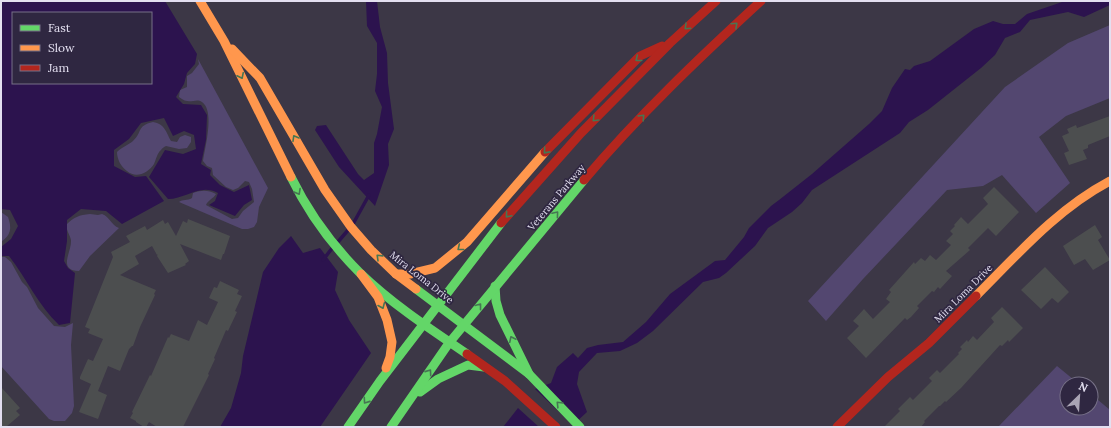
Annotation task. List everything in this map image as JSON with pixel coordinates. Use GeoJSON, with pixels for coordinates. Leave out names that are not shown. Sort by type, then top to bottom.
{"type":"FeatureCollection","features":[{"type":"Feature","properties":{"kind":"main road","name":"Mira Loma Drive"},"geometry":{"type":"LineString","coordinates":[[200,1],[224,40],[295,186],[307,207],[343,255],[361,274],[423,325],[505,381],[556,427]]}},
{"type":"Feature","properties":{"kind":"main road"},"geometry":{"type":"LineString","coordinates":[[348,427],[380,381],[505,218],[581,133],[672,41],[716,1]]}},
{"type":"Feature","properties":{"kind":"main road","name":"Veterans Parkway"},"geometry":{"type":"LineString","coordinates":[[391,427],[449,343],[606,154],[694,63],[760,1]]}},
{"type":"Feature","properties":{"kind":"main road","name":"Mira Loma Drive"},"geometry":{"type":"LineString","coordinates":[[224,40],[260,78],[325,190],[362,240],[396,274],[529,374],[578,425]]}},
{"type":"Feature","properties":{"kind":"main road"},"geometry":{"type":"LineString","coordinates":[[396,274],[410,274],[436,268],[467,242],[547,150],[614,81],[640,56],[672,41]]}},
{"type":"Feature","properties":{"kind":"main road","name":"Mira Loma Drive"},"geometry":{"type":"LineString","coordinates":[[837,427],[888,377],[929,343],[1051,221],[1072,204],[1110,181]]}},
{"type":"Feature","properties":{"kind":"main road"},"geometry":{"type":"LineString","coordinates":[[361,274],[378,297],[388,320],[392,342],[390,357],[380,381]]}},
{"type":"Feature","properties":{"kind":"main road"},"geometry":{"type":"LineString","coordinates":[[495,286],[496,301],[500,315],[529,374]]}},
{"type":"Feature","properties":{"kind":"main road"},"geometry":{"type":"LineString","coordinates":[[411,399],[438,379],[468,365],[484,367]]}},
{"type":"Feature","properties":{"kind":"shaded area"},"geometry":{"type":"Polygon","coordinates":[[[1,1],[165,1],[197,54],[195,64],[187,73],[184,84],[176,97],[183,104],[201,105],[207,115],[206,140],[201,164],[211,170],[210,175],[220,185],[234,192],[249,185],[252,200],[244,205],[235,216],[209,205],[215,201],[218,193],[211,190],[199,191],[181,197],[168,199],[149,177],[165,150],[183,154],[196,149],[194,135],[184,131],[173,136],[164,118],[141,123],[129,139],[114,150],[114,166],[135,177],[146,176],[164,201],[122,224],[106,211],[81,209],[67,220],[67,241],[64,261],[68,268],[75,273],[70,323],[59,325],[45,309],[9,256],[1,256],[1,247],[11,239],[18,226],[10,210],[1,209],[1,1]]]}},
{"type":"Feature","properties":{"kind":"shaded area"},"geometry":{"type":"Polygon","coordinates":[[[366,1],[377,1],[380,27],[387,53],[388,83],[394,129],[388,144],[389,165],[375,206],[339,167],[315,130],[317,126],[326,125],[358,174],[364,180],[374,173],[374,143],[382,107],[375,91],[377,74],[377,43],[367,26],[366,1]]]}},
{"type":"Feature","properties":{"kind":"shaded area"},"geometry":{"type":"Polygon","coordinates":[[[1065,1],[1110,1],[1110,5],[1084,17],[1068,12],[1030,20],[1020,32],[1005,38],[995,55],[981,68],[928,110],[909,122],[900,133],[812,190],[802,203],[792,212],[768,228],[755,246],[726,273],[719,278],[703,282],[653,331],[637,343],[620,351],[597,353],[579,372],[577,384],[587,412],[573,425],[535,389],[551,383],[557,367],[573,353],[578,358],[587,348],[623,342],[646,322],[670,294],[715,261],[725,260],[744,237],[749,228],[771,206],[812,174],[882,111],[892,88],[905,69],[910,70],[914,66],[930,61],[974,29],[993,21],[1003,24],[1015,24],[1027,14],[1065,1]]]}},
{"type":"Feature","properties":{"kind":"shaded area"},"geometry":{"type":"Polygon","coordinates":[[[1110,25],[1110,98],[1066,116],[1039,137],[1070,183],[1036,213],[1002,175],[983,186],[947,190],[863,279],[826,321],[808,301],[1005,87],[1068,43],[1110,25]]]}},
{"type":"Feature","properties":{"kind":"shaded area"},"geometry":{"type":"Polygon","coordinates":[[[198,59],[268,188],[259,207],[257,222],[254,227],[248,229],[242,229],[179,202],[192,198],[193,193],[208,191],[216,194],[206,205],[232,219],[238,218],[243,211],[254,202],[252,189],[249,182],[245,181],[238,188],[233,190],[226,187],[213,175],[212,168],[207,166],[203,161],[209,121],[206,107],[202,102],[197,100],[186,101],[179,97],[180,90],[187,87],[187,76],[192,73],[199,64],[198,59]]]}},
{"type":"Feature","properties":{"kind":"shaded area"},"geometry":{"type":"Polygon","coordinates":[[[153,122],[163,127],[171,141],[177,142],[180,137],[185,135],[191,137],[191,142],[187,148],[179,149],[165,146],[158,153],[154,164],[149,170],[142,174],[134,175],[121,165],[117,152],[136,138],[144,125],[153,122]]]}},
{"type":"Feature","properties":{"kind":"shaded area"},"geometry":{"type":"Polygon","coordinates":[[[1,212],[8,217],[10,231],[7,237],[1,242],[1,212]]]}},
{"type":"Feature","properties":{"kind":"shaded area"},"geometry":{"type":"Polygon","coordinates":[[[90,214],[102,214],[119,228],[90,256],[79,271],[72,270],[67,264],[71,240],[66,225],[77,217],[90,214]]]}},
{"type":"Feature","properties":{"kind":"shaded area"},"geometry":{"type":"Polygon","coordinates":[[[291,236],[303,253],[320,248],[338,272],[335,290],[349,320],[371,353],[320,427],[220,427],[231,408],[241,373],[243,356],[263,272],[279,248],[291,236]]]}},
{"type":"Feature","properties":{"kind":"shaded area"},"geometry":{"type":"Polygon","coordinates":[[[1,257],[5,257],[11,262],[38,308],[54,326],[65,327],[73,323],[71,345],[74,406],[72,413],[65,421],[54,421],[49,419],[1,366],[1,257]]]}},
{"type":"Feature","properties":{"kind":"shaded area"},"geometry":{"type":"Polygon","coordinates":[[[1057,366],[1069,376],[1059,376],[1059,416],[1099,416],[1099,401],[1110,410],[1110,427],[998,427],[1057,366]]]}},
{"type":"Feature","properties":{"kind":"shaded area"},"geometry":{"type":"Polygon","coordinates":[[[518,408],[539,427],[503,427],[518,408]]]}},
{"type":"Feature","properties":{"kind":"building"},"geometry":{"type":"Polygon","coordinates":[[[1110,116],[1110,136],[1088,145],[1088,148],[1083,150],[1087,159],[1069,165],[1064,153],[1069,151],[1062,136],[1069,133],[1067,129],[1076,125],[1077,128],[1110,116]]]}},
{"type":"Feature","properties":{"kind":"building"},"geometry":{"type":"Polygon","coordinates":[[[994,187],[1019,212],[996,236],[988,228],[968,248],[970,250],[946,271],[952,276],[940,289],[938,287],[934,292],[932,291],[917,306],[919,308],[911,317],[907,320],[905,318],[866,358],[847,338],[859,326],[853,321],[864,309],[873,319],[890,302],[886,299],[891,292],[889,290],[914,262],[915,264],[921,258],[925,261],[930,255],[936,260],[951,245],[946,241],[953,234],[950,231],[955,226],[954,225],[961,217],[968,224],[988,204],[983,198],[994,187]]]}},
{"type":"Feature","properties":{"kind":"building"},"geometry":{"type":"Polygon","coordinates":[[[188,219],[230,236],[221,260],[180,244],[189,261],[185,264],[186,265],[168,273],[152,246],[135,256],[139,264],[120,275],[156,290],[155,295],[133,346],[129,349],[120,371],[108,366],[98,391],[107,395],[98,419],[79,412],[91,384],[80,379],[80,377],[88,359],[93,361],[103,339],[88,333],[90,329],[85,327],[113,257],[111,252],[130,242],[126,236],[145,226],[147,230],[163,220],[165,224],[168,222],[176,236],[183,221],[187,223],[188,219]]]}},
{"type":"Feature","properties":{"kind":"building"},"geometry":{"type":"Polygon","coordinates":[[[1095,225],[1102,237],[1098,240],[1110,260],[1093,270],[1085,259],[1074,265],[1063,246],[1095,225]]]}},
{"type":"Feature","properties":{"kind":"building"},"geometry":{"type":"Polygon","coordinates":[[[1045,267],[1069,292],[1058,303],[1052,298],[1041,309],[1021,290],[1045,267]]]}},
{"type":"Feature","properties":{"kind":"building"},"geometry":{"type":"Polygon","coordinates":[[[220,281],[239,290],[237,294],[242,296],[235,311],[237,312],[228,331],[226,330],[214,358],[215,359],[208,374],[209,375],[183,427],[157,427],[149,422],[146,427],[144,427],[130,418],[168,337],[169,338],[171,334],[189,341],[198,320],[207,325],[218,302],[209,298],[214,287],[217,288],[220,281]]]}},
{"type":"Feature","properties":{"kind":"building"},"geometry":{"type":"Polygon","coordinates":[[[1002,307],[1023,328],[1009,342],[1008,340],[1002,346],[1000,345],[961,388],[946,402],[945,401],[939,406],[924,421],[925,422],[921,427],[884,427],[900,411],[898,409],[910,397],[913,400],[932,381],[929,378],[937,370],[940,373],[959,354],[958,353],[962,349],[960,347],[967,340],[968,342],[973,336],[977,340],[994,322],[991,318],[1002,307]]]}},
{"type":"Feature","properties":{"kind":"building"},"geometry":{"type":"Polygon","coordinates":[[[1,387],[20,408],[16,411],[20,415],[6,427],[1,427],[1,387]]]}},
{"type":"Feature","properties":{"kind":"waterway"},"geometry":{"type":"LineString","coordinates":[[353,224],[369,195]]}},
{"type":"Feature","properties":{"kind":"waterway"},"geometry":{"type":"LineString","coordinates":[[337,243],[349,229]]}},
{"type":"Feature","properties":{"kind":"waterway"},"geometry":{"type":"LineString","coordinates":[[323,260],[333,247]]}},
{"type":"Feature","properties":{"kind":"traffic: fast"},"geometry":{"type":"LineString","coordinates":[[291,177],[321,228],[360,273],[398,306],[467,354]]}},
{"type":"Feature","properties":{"kind":"traffic: fast"},"geometry":{"type":"LineString","coordinates":[[391,427],[449,343],[584,180]]}},
{"type":"Feature","properties":{"kind":"traffic: fast"},"geometry":{"type":"LineString","coordinates":[[348,427],[380,381],[501,223]]}},
{"type":"Feature","properties":{"kind":"traffic: fast"},"geometry":{"type":"LineString","coordinates":[[495,286],[496,301],[500,315],[529,374]]}},
{"type":"Feature","properties":{"kind":"traffic: fast"},"geometry":{"type":"LineString","coordinates":[[416,289],[529,374],[580,427]]}},
{"type":"Feature","properties":{"kind":"traffic: fast"},"geometry":{"type":"LineString","coordinates":[[420,392],[438,379],[468,365],[484,367]]}},
{"type":"Feature","properties":{"kind":"traffic: slow"},"geometry":{"type":"LineString","coordinates":[[200,1],[224,41],[291,177]]}},
{"type":"Feature","properties":{"kind":"traffic: slow"},"geometry":{"type":"LineString","coordinates":[[232,49],[260,78],[325,190],[351,227],[371,250],[396,274],[416,289]]}},
{"type":"Feature","properties":{"kind":"traffic: slow"},"geometry":{"type":"LineString","coordinates":[[396,274],[410,274],[435,268],[467,242],[545,152]]}},
{"type":"Feature","properties":{"kind":"traffic: slow"},"geometry":{"type":"LineString","coordinates":[[976,296],[1055,219],[1091,192],[1110,181]]}},
{"type":"Feature","properties":{"kind":"traffic: slow"},"geometry":{"type":"LineString","coordinates":[[361,274],[378,297],[387,320],[392,342],[390,357],[386,368]]}},
{"type":"Feature","properties":{"kind":"traffic: jam"},"geometry":{"type":"LineString","coordinates":[[501,223],[581,133],[670,43],[716,1]]}},
{"type":"Feature","properties":{"kind":"traffic: jam"},"geometry":{"type":"LineString","coordinates":[[584,180],[626,133],[670,88],[761,1]]}},
{"type":"Feature","properties":{"kind":"traffic: jam"},"geometry":{"type":"LineString","coordinates":[[545,152],[640,56],[662,46]]}},
{"type":"Feature","properties":{"kind":"traffic: jam"},"geometry":{"type":"LineString","coordinates":[[837,427],[888,377],[929,343],[976,296]]}},
{"type":"Feature","properties":{"kind":"traffic: jam"},"geometry":{"type":"LineString","coordinates":[[467,354],[505,381],[556,427]]}}]}
